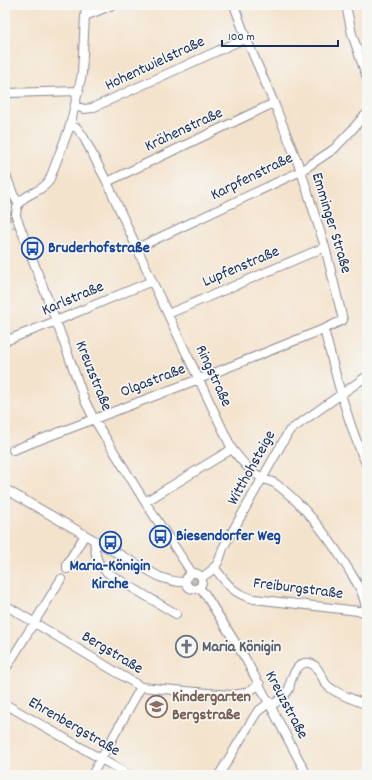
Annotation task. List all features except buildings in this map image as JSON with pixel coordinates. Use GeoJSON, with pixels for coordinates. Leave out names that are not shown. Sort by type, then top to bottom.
{"type":"FeatureCollection","features":[{"type":"Feature","properties":{"kind":"street"},"geometry":{"type":"LineString","coordinates":[[18,203],[22,199],[46,185],[70,126],[82,74],[86,5]]}},
{"type":"Feature","properties":{"kind":"street"},"geometry":{"type":"LineString","coordinates":[[85,16],[112,5]]}},
{"type":"Feature","properties":{"kind":"street","name":"Emminger Straße"},"geometry":{"type":"LineString","coordinates":[[234,5],[246,38],[301,170],[325,246],[343,320],[324,329]]}},
{"type":"Feature","properties":{"kind":"street"},"geometry":{"type":"LineString","coordinates":[[346,5],[352,34],[367,78]]}},
{"type":"Feature","properties":{"kind":"street","name":"Hohentwielstraße"},"geometry":{"type":"LineString","coordinates":[[75,106],[84,109],[92,108],[246,38]]}},
{"type":"Feature","properties":{"kind":"street"},"geometry":{"type":"LineString","coordinates":[[5,92],[79,91]]}},
{"type":"Feature","properties":{"kind":"street","name":"Krähenstraße"},"geometry":{"type":"LineString","coordinates":[[106,182],[274,103]]}},
{"type":"Feature","properties":{"kind":"street","name":"Karpfenstraße"},"geometry":{"type":"LineString","coordinates":[[136,248],[301,170],[334,149],[363,116],[367,114]]}},
{"type":"Feature","properties":{"kind":"street","name":"Ringstraße"},"geometry":{"type":"LineString","coordinates":[[70,126],[77,128],[83,136],[232,449],[251,471],[263,479],[275,483],[297,502],[311,518],[331,543],[361,591],[366,604],[366,612]]}},
{"type":"Feature","properties":{"kind":"street","name":"Kreuzstraße"},"geometry":{"type":"LineString","coordinates":[[5,173],[18,203],[16,211],[18,223],[85,401],[94,419],[145,502],[192,573]]}},
{"type":"Feature","properties":{"kind":"street","name":"Lupfenstraße"},"geometry":{"type":"LineString","coordinates":[[168,314],[325,246]]}},
{"type":"Feature","properties":{"kind":"street","name":"Karlstraße"},"geometry":{"type":"LineString","coordinates":[[5,341],[152,280]]}},
{"type":"Feature","properties":{"kind":"street"},"geometry":{"type":"LineString","coordinates":[[324,329],[341,395],[358,447],[367,466]]}},
{"type":"Feature","properties":{"kind":"street","name":"Olgastraße"},"geometry":{"type":"LineString","coordinates":[[13,450],[199,379],[324,329]]}},
{"type":"Feature","properties":{"kind":"street","name":"Witthohsteige"},"geometry":{"type":"LineString","coordinates":[[202,577],[214,567],[220,559],[223,548],[289,431],[367,376]]}},
{"type":"Feature","properties":{"kind":"street"},"geometry":{"type":"LineString","coordinates":[[145,502],[232,449]]}},
{"type":"Feature","properties":{"kind":"street"},"geometry":{"type":"LineString","coordinates":[[5,488],[160,577],[181,583],[186,582]]}},
{"type":"Feature","properties":{"kind":"street"},"geometry":{"type":"LineString","coordinates":[[67,569],[67,564],[85,535]]}},
{"type":"Feature","properties":{"kind":"street"},"geometry":{"type":"LineString","coordinates":[[94,540],[97,560],[101,568],[176,614]]}},
{"type":"Feature","properties":{"kind":"street","name":"Freiburgstraße"},"geometry":{"type":"LineString","coordinates":[[214,567],[233,590],[245,597],[366,612]]}},
{"type":"Feature","properties":{"kind":"street"},"geometry":{"type":"LineString","coordinates":[[192,573],[199,574],[202,577],[202,584],[200,588],[194,590],[189,587],[186,582],[188,576],[192,573]]}},
{"type":"Feature","properties":{"kind":"street"},"geometry":{"type":"LineString","coordinates":[[5,670],[61,579]]}},
{"type":"Feature","properties":{"kind":"street","name":"Kreuzstraße"},"geometry":{"type":"LineString","coordinates":[[200,588],[260,684],[308,775]]}},
{"type":"Feature","properties":{"kind":"street","name":"Bergstraße"},"geometry":{"type":"LineString","coordinates":[[5,605],[141,687],[230,695],[244,694],[260,684]]}},
{"type":"Feature","properties":{"kind":"street"},"geometry":{"type":"LineString","coordinates":[[219,775],[257,712],[283,697],[289,689],[298,666],[303,663],[311,663],[316,667],[327,684],[333,690],[367,705]]}},
{"type":"Feature","properties":{"kind":"street"},"geometry":{"type":"LineString","coordinates":[[92,775],[141,687]]}},
{"type":"Feature","properties":{"kind":"street","name":"Ehrenbergstraße"},"geometry":{"type":"LineString","coordinates":[[5,704],[128,775]]}},
{"type":"Feature","properties":{"kind":"tunnel"},"geometry":{"type":"LineString","coordinates":[[5,197],[17,227]]}},
{"type":"Feature","properties":{"kind":"tunnel"},"geometry":{"type":"LineString","coordinates":[[186,565],[205,596]]}},
{"type":"Feature","properties":{"kind":"place","name":"Bruderhofstraße"},"geometry":{"type":"Point","coordinates":[33,248]}},
{"type":"Feature","properties":{"kind":"place","name":"Biesendorfer Weg"},"geometry":{"type":"Point","coordinates":[161,536]}},
{"type":"Feature","properties":{"kind":"place","name":"Maria-Königin Kirche"},"geometry":{"type":"Point","coordinates":[110,543]}},
{"type":"Feature","properties":{"kind":"place","name":"Maria Königin"},"geometry":{"type":"Point","coordinates":[186,647]}},
{"type":"Feature","properties":{"kind":"place","name":"Kindergarten Bergstraße"},"geometry":{"type":"Point","coordinates":[156,706]}}]}
